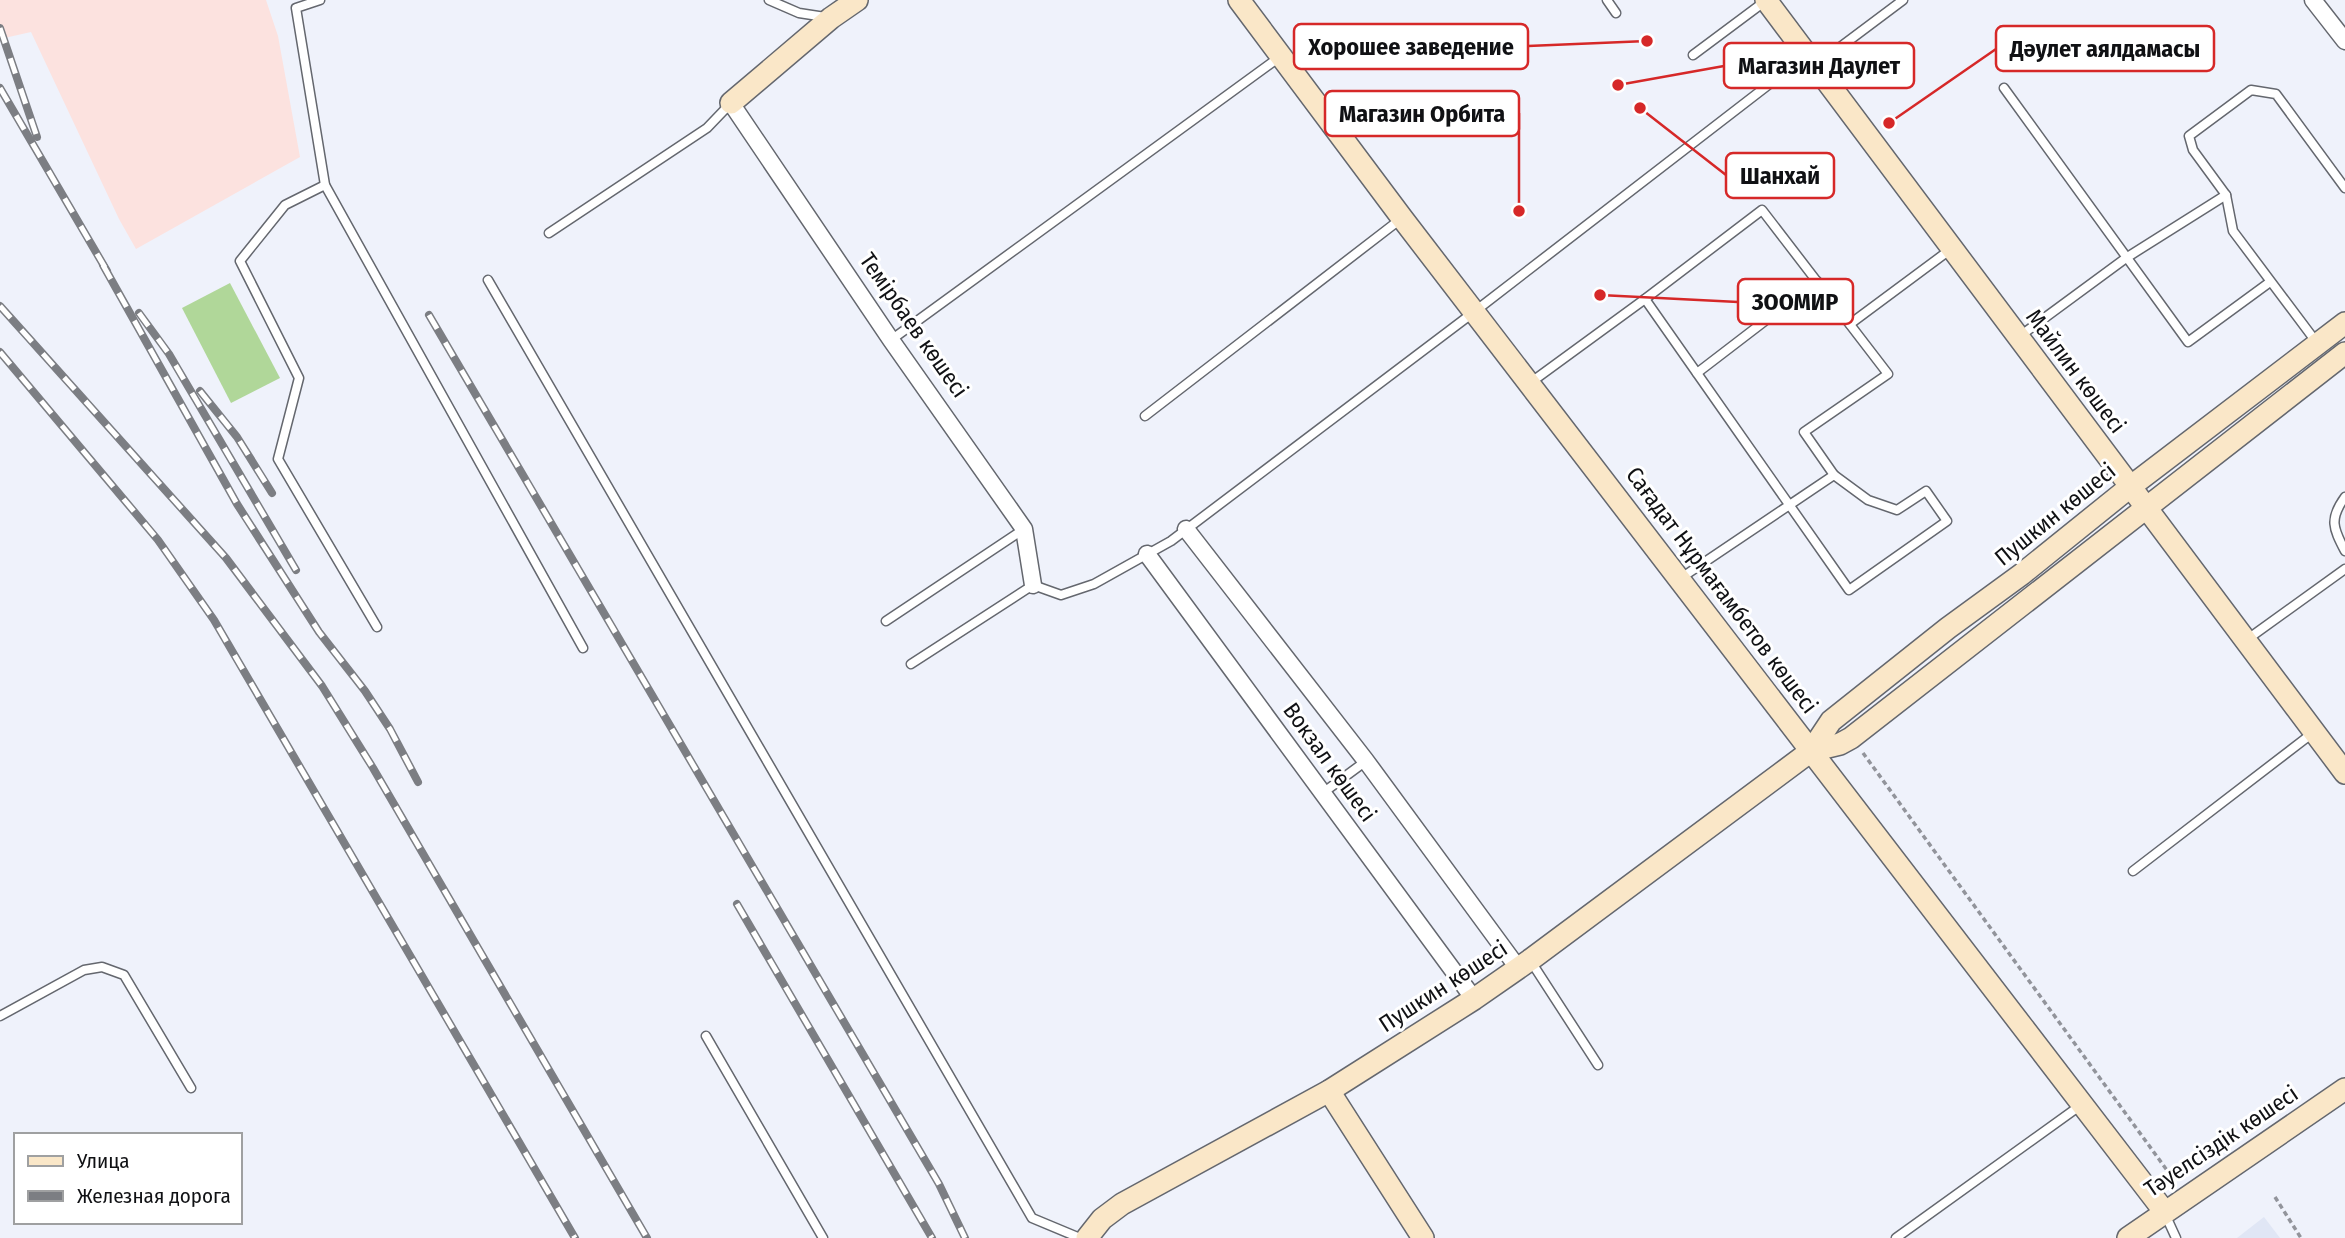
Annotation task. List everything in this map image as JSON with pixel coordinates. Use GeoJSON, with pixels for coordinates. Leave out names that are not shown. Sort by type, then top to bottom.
{"type":"FeatureCollection","features":[{"type":"Feature","properties":{"kind":"street"},"geometry":{"type":"LineString","coordinates":[[731,103],[831,18],[857,0]]}},
{"type":"Feature","properties":{"kind":"street","name":"Сағадат Нұрмағамбетов көшесі"},"geometry":{"type":"LineString","coordinates":[[1239,0],[1402,218],[1681,578],[2164,1211]]}},
{"type":"Feature","properties":{"kind":"street","name":"Майлин көшесі"},"geometry":{"type":"LineString","coordinates":[[1766,0],[2244,642],[2345,773]]}},
{"type":"Feature","properties":{"kind":"street"},"geometry":{"type":"LineString","coordinates":[[2313,0],[2345,41]]}},
{"type":"Feature","properties":{"kind":"street","name":"Темірбаев көшесі"},"geometry":{"type":"LineString","coordinates":[[731,103],[891,340],[1024,529],[1033,585]]}},
{"type":"Feature","properties":{"kind":"street","name":"Пушкин көшесі"},"geometry":{"type":"LineString","coordinates":[[1087,1238],[1102,1219],[1131,1199],[1329,1091],[1475,999],[1524,964],[1811,751],[1831,721],[2345,323]]}},
{"type":"Feature","properties":{"kind":"street"},"geometry":{"type":"LineString","coordinates":[[1811,751],[1845,741],[2345,353]]}},
{"type":"Feature","properties":{"kind":"street","name":"Вокзал көшесі"},"geometry":{"type":"LineString","coordinates":[[1186,529],[1524,964]]}},
{"type":"Feature","properties":{"kind":"street","name":"Вокзал көшесі"},"geometry":{"type":"LineString","coordinates":[[1147,554],[1475,999]]}},
{"type":"Feature","properties":{"kind":"street"},"geometry":{"type":"LineString","coordinates":[[2022,574],[2035,593]]}},
{"type":"Feature","properties":{"kind":"street","name":"Тәуелсіздік көшесі"},"geometry":{"type":"LineString","coordinates":[[2128,1238],[2345,1089]]}},
{"type":"Feature","properties":{"kind":"street"},"geometry":{"type":"LineString","coordinates":[[1329,1091],[1423,1238]]}},
{"type":"Feature","properties":{"kind":"lane"},"geometry":{"type":"LineString","coordinates":[[320,0],[296,8],[325,185],[583,648]]}},
{"type":"Feature","properties":{"kind":"lane"},"geometry":{"type":"LineString","coordinates":[[769,0],[799,13],[831,18]]}},
{"type":"Feature","properties":{"kind":"lane"},"geometry":{"type":"LineString","coordinates":[[1607,0],[1616,13]]}},
{"type":"Feature","properties":{"kind":"lane"},"geometry":{"type":"LineString","coordinates":[[1693,55],[1766,0]]}},
{"type":"Feature","properties":{"kind":"lane"},"geometry":{"type":"LineString","coordinates":[[911,664],[1033,585],[1061,594],[1094,584],[1186,529],[1811,60],[1903,0]]}},
{"type":"Feature","properties":{"kind":"lane"},"geometry":{"type":"LineString","coordinates":[[891,340],[1281,57]]}},
{"type":"Feature","properties":{"kind":"lane"},"geometry":{"type":"LineString","coordinates":[[2004,88],[2188,342],[2270,282]]}},
{"type":"Feature","properties":{"kind":"lane"},"geometry":{"type":"LineString","coordinates":[[2317,343],[2233,231],[2226,195],[2193,150],[2189,135],[2251,90],[2276,94],[2345,188]]}},
{"type":"Feature","properties":{"kind":"lane"},"geometry":{"type":"LineString","coordinates":[[549,233],[707,128],[731,103]]}},
{"type":"Feature","properties":{"kind":"lane"},"geometry":{"type":"LineString","coordinates":[[325,185],[285,205],[240,261],[299,378],[278,459],[377,627]]}},
{"type":"Feature","properties":{"kind":"lane"},"geometry":{"type":"LineString","coordinates":[[2018,338],[2126,258],[2226,195]]}},
{"type":"Feature","properties":{"kind":"lane"},"geometry":{"type":"LineString","coordinates":[[1530,383],[1762,210],[1888,374],[1804,432],[1834,475],[1868,500],[1898,510],[1926,491],[1947,521],[1849,590],[1645,299]]}},
{"type":"Feature","properties":{"kind":"lane"},"geometry":{"type":"LineString","coordinates":[[1145,416],[1402,218]]}},
{"type":"Feature","properties":{"kind":"lane"},"geometry":{"type":"LineString","coordinates":[[1850,324],[1951,248]]}},
{"type":"Feature","properties":{"kind":"lane"},"geometry":{"type":"LineString","coordinates":[[488,280],[1032,1218],[1080,1238]]}},
{"type":"Feature","properties":{"kind":"lane"},"geometry":{"type":"LineString","coordinates":[[1697,373],[1816,281]]}},
{"type":"Feature","properties":{"kind":"lane"},"geometry":{"type":"LineString","coordinates":[[1681,578],[1834,475]]}},
{"type":"Feature","properties":{"kind":"lane"},"geometry":{"type":"LineString","coordinates":[[2345,497],[2335,510],[2334,530],[2345,551]]}},
{"type":"Feature","properties":{"kind":"lane"},"geometry":{"type":"LineString","coordinates":[[886,621],[1024,529]]}},
{"type":"Feature","properties":{"kind":"lane"},"geometry":{"type":"LineString","coordinates":[[2244,642],[2345,569]]}},
{"type":"Feature","properties":{"kind":"lane"},"geometry":{"type":"LineString","coordinates":[[2133,871],[2314,732]]}},
{"type":"Feature","properties":{"kind":"lane"},"geometry":{"type":"LineString","coordinates":[[1324,792],[1366,761]]}},
{"type":"Feature","properties":{"kind":"lane"},"geometry":{"type":"LineString","coordinates":[[1524,964],[1598,1065]]}},
{"type":"Feature","properties":{"kind":"lane"},"geometry":{"type":"LineString","coordinates":[[0,1016],[84,970],[102,967],[124,975],[191,1088]]}},
{"type":"Feature","properties":{"kind":"lane"},"geometry":{"type":"LineString","coordinates":[[706,1036],[823,1238]]}},
{"type":"Feature","properties":{"kind":"lane"},"geometry":{"type":"LineString","coordinates":[[1896,1238],[2083,1104]]}},
{"type":"Feature","properties":{"kind":"lane"},"geometry":{"type":"LineString","coordinates":[[2164,1211],[2176,1238]]}},
{"type":"Feature","properties":{"kind":"path"},"geometry":{"type":"LineString","coordinates":[[1845,741],[2169,1173]]}},
{"type":"Feature","properties":{"kind":"path"},"geometry":{"type":"LineString","coordinates":[[2275,1197],[2301,1238]]}},
{"type":"Feature","properties":{"kind":"shaded area"},"geometry":{"type":"Polygon","coordinates":[[[0,0],[266,0],[278,36],[300,157],[136,249],[119,219],[31,32],[0,39],[0,0]]]}},
{"type":"Feature","properties":{"kind":"shaded area"},"geometry":{"type":"Polygon","coordinates":[[[2264,1217],[2280,1238],[2237,1238],[2264,1217]]]}},
{"type":"Feature","properties":{"kind":"green space"},"geometry":{"type":"Polygon","coordinates":[[[230,283],[280,378],[231,403],[182,308],[230,283]]]}},
{"type":"Feature","properties":{"kind":"railway"},"geometry":{"type":"LineString","coordinates":[[0,28],[37,137]]}},
{"type":"Feature","properties":{"kind":"railway"},"geometry":{"type":"LineString","coordinates":[[0,88],[107,271]]}},
{"type":"Feature","properties":{"kind":"railway"},"geometry":{"type":"LineString","coordinates":[[103,265],[237,504],[319,632],[365,691],[390,729],[418,782]]}},
{"type":"Feature","properties":{"kind":"railway"},"geometry":{"type":"LineString","coordinates":[[0,306],[226,558],[322,686],[373,768],[647,1238]]}},
{"type":"Feature","properties":{"kind":"railway"},"geometry":{"type":"LineString","coordinates":[[139,313],[169,354],[296,570]]}},
{"type":"Feature","properties":{"kind":"railway"},"geometry":{"type":"LineString","coordinates":[[429,315],[939,1184],[965,1238]]}},
{"type":"Feature","properties":{"kind":"railway"},"geometry":{"type":"LineString","coordinates":[[0,352],[158,540],[214,620],[575,1238]]}},
{"type":"Feature","properties":{"kind":"railway"},"geometry":{"type":"LineString","coordinates":[[200,391],[237,437],[272,493]]}},
{"type":"Feature","properties":{"kind":"railway"},"geometry":{"type":"LineString","coordinates":[[737,904],[932,1238]]}},
{"type":"Feature","properties":{"kind":"place","name":"Хорошее заведение"},"geometry":{"type":"Point","coordinates":[1647,41]}},
{"type":"Feature","properties":{"kind":"place","name":"Магазин Даулет"},"geometry":{"type":"Point","coordinates":[1618,85]}},
{"type":"Feature","properties":{"kind":"place","name":"Шанхай"},"geometry":{"type":"Point","coordinates":[1640,108]}},
{"type":"Feature","properties":{"kind":"place","name":"Дәулет аялдамасы"},"geometry":{"type":"Point","coordinates":[1889,123]}},
{"type":"Feature","properties":{"kind":"place","name":"Магазин Орбита"},"geometry":{"type":"Point","coordinates":[1519,211]}},
{"type":"Feature","properties":{"kind":"place","name":"ЗООМИР"},"geometry":{"type":"Point","coordinates":[1600,295]}}]}
